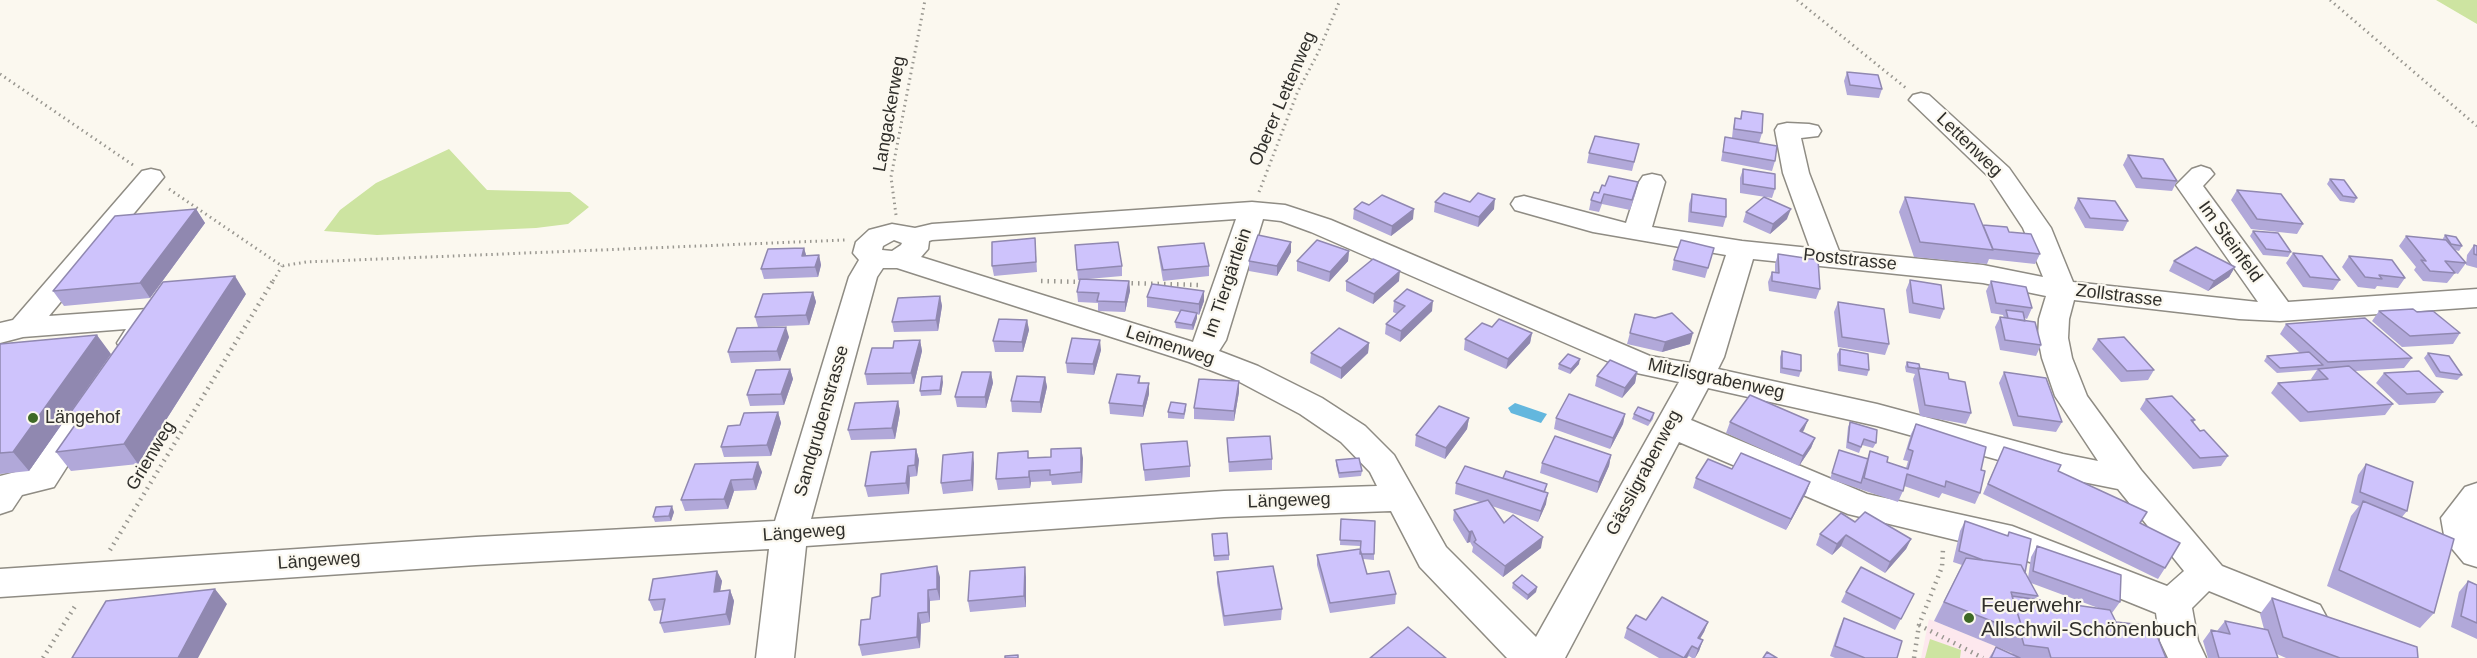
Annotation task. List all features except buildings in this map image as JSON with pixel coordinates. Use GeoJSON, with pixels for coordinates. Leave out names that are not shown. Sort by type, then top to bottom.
{"type":"FeatureCollection","features":[{"type":"Feature","properties":{"kind":"street","name":"Lettenweg"},"geometry":{"type":"LineString","coordinates":[[1921,99],[2000,173],[2037,228],[2062,290]]}},
{"type":"Feature","properties":{"kind":"street"},"geometry":{"type":"LineString","coordinates":[[1809,131],[1786,130],[1796,173],[1828,258]]}},
{"type":"Feature","properties":{"kind":"street","name":"Im Steinfeld"},"geometry":{"type":"LineString","coordinates":[[2201,174],[2190,185],[2280,312]]}},
{"type":"Feature","properties":{"kind":"street"},"geometry":{"type":"LineString","coordinates":[[12,330],[151,177]]}},
{"type":"Feature","properties":{"kind":"street"},"geometry":{"type":"LineString","coordinates":[[1637,233],[1652,182]]}},
{"type":"Feature","properties":{"kind":"street","name":"Poststrasse"},"geometry":{"type":"LineString","coordinates":[[1524,204],[1593,224],[1637,233],[1742,249],[1983,274],[2062,290]]}},
{"type":"Feature","properties":{"kind":"street","name":"Mitzlisgrabenweg"},"geometry":{"type":"LineString","coordinates":[[891,246],[932,232],[1252,210],[1285,213],[1322,226],[1643,365],[1739,383],[1876,415],[2063,466],[2129,479]]}},
{"type":"Feature","properties":{"kind":"street","name":"Im Tiergärtlein"},"geometry":{"type":"LineString","coordinates":[[1200,355],[1211,340],[1252,210]]}},
{"type":"Feature","properties":{"kind":"street","name":"Leimenweg"},"geometry":{"type":"LineString","coordinates":[[891,246],[1200,355],[1256,378],[1311,406],[1353,434],[1382,464],[1401,498]]}},
{"type":"Feature","properties":{"kind":"street","name":"Sandgrubenstrasse"},"geometry":{"type":"LineString","coordinates":[[775,658],[789,534],[863,277],[891,246]]}},
{"type":"Feature","properties":{"kind":"street","name":"Gässligrabenweg"},"geometry":{"type":"LineString","coordinates":[[1545,658],[1709,357],[1742,249]]}},
{"type":"Feature","properties":{"kind":"street","name":"Zollstrasse"},"geometry":{"type":"LineString","coordinates":[[2210,576],[2129,479],[2081,413],[2063,379],[2053,338],[2054,319],[2062,290],[2239,310],[2280,312],[2477,298]]}},
{"type":"Feature","properties":{"kind":"street"},"geometry":{"type":"LineString","coordinates":[[12,330],[148,318],[115,368]]}},
{"type":"Feature","properties":{"kind":"street"},"geometry":{"type":"LineString","coordinates":[[4,491],[42,478],[95,398]]}},
{"type":"Feature","properties":{"kind":"street"},"geometry":{"type":"LineString","coordinates":[[1671,425],[1860,505],[2012,540],[2173,604]]}},
{"type":"Feature","properties":{"kind":"street"},"geometry":{"type":"LineString","coordinates":[[2477,496],[2459,518],[2462,535],[2477,553]]}},
{"type":"Feature","properties":{"kind":"street"},"geometry":{"type":"LineString","coordinates":[[1401,498],[1433,556],[1532,658]]}},
{"type":"Feature","properties":{"kind":"street","name":"Längeweg"},"geometry":{"type":"LineString","coordinates":[[0,583],[476,550],[789,534],[1224,504],[1401,498]]}},
{"type":"Feature","properties":{"kind":"street"},"geometry":{"type":"LineString","coordinates":[[2173,604],[2187,588],[2210,576],[2340,629]]}},
{"type":"Feature","properties":{"kind":"street"},"geometry":{"type":"LineString","coordinates":[[2173,604],[2179,641],[2187,658]]}},
{"type":"Feature","properties":{"kind":"path","name":"Langackerweg"},"geometry":{"type":"LineString","coordinates":[[891,246],[891,177],[925,0]]}},
{"type":"Feature","properties":{"kind":"path","name":"Oberer Lettenweg"},"geometry":{"type":"LineString","coordinates":[[1252,210],[1298,91],[1318,53],[1340,0]]}},
{"type":"Feature","properties":{"kind":"path"},"geometry":{"type":"LineString","coordinates":[[1797,0],[1921,99]]}},
{"type":"Feature","properties":{"kind":"path"},"geometry":{"type":"LineString","coordinates":[[2330,0],[2477,126]]}},
{"type":"Feature","properties":{"kind":"path"},"geometry":{"type":"LineString","coordinates":[[0,74],[282,266],[318,262],[843,240],[891,246]]}},
{"type":"Feature","properties":{"kind":"path","name":"Grienweg"},"geometry":{"type":"LineString","coordinates":[[42,658],[95,575],[282,266]]}},
{"type":"Feature","properties":{"kind":"path"},"geometry":{"type":"LineString","coordinates":[[1039,281],[1086,282]]}},
{"type":"Feature","properties":{"kind":"path"},"geometry":{"type":"LineString","coordinates":[[1122,283],[1229,286]]}},
{"type":"Feature","properties":{"kind":"path"},"geometry":{"type":"LineString","coordinates":[[1914,658],[1919,625],[1942,567]]}},
{"type":"Feature","properties":{"kind":"path"},"geometry":{"type":"LineString","coordinates":[[1919,625],[1983,658]]}},
{"type":"Feature","properties":{"kind":"shaded area"},"geometry":{"type":"Polygon","coordinates":[[[1929,619],[2012,653],[2153,658],[1921,658],[1929,619]]]}},
{"type":"Feature","properties":{"kind":"green space"},"geometry":{"type":"Polygon","coordinates":[[[2436,0],[2477,0],[2477,24],[2436,0]]]}},
{"type":"Feature","properties":{"kind":"green space"},"geometry":{"type":"Polygon","coordinates":[[[449,149],[487,190],[570,192],[589,207],[568,224],[536,228],[377,235],[324,231],[340,210],[376,183],[449,149]]]}},
{"type":"Feature","properties":{"kind":"green space"},"geometry":{"type":"Polygon","coordinates":[[[1930,639],[1961,650],[1960,658],[1925,658],[1930,639]]]}},
{"type":"Feature","properties":{"kind":"water"},"geometry":{"type":"Polygon","coordinates":[[[1515,403],[1547,414],[1541,423],[1511,413],[1508,408],[1515,403]]]}},
{"type":"Feature","properties":{"kind":"place","name":"Längehof"},"geometry":{"type":"Point","coordinates":[33,418]}},
{"type":"Feature","properties":{"kind":"place","name":"Feuerwehr Allschwil-Schönenbuch"},"geometry":{"type":"Point","coordinates":[1969,618]}}]}
